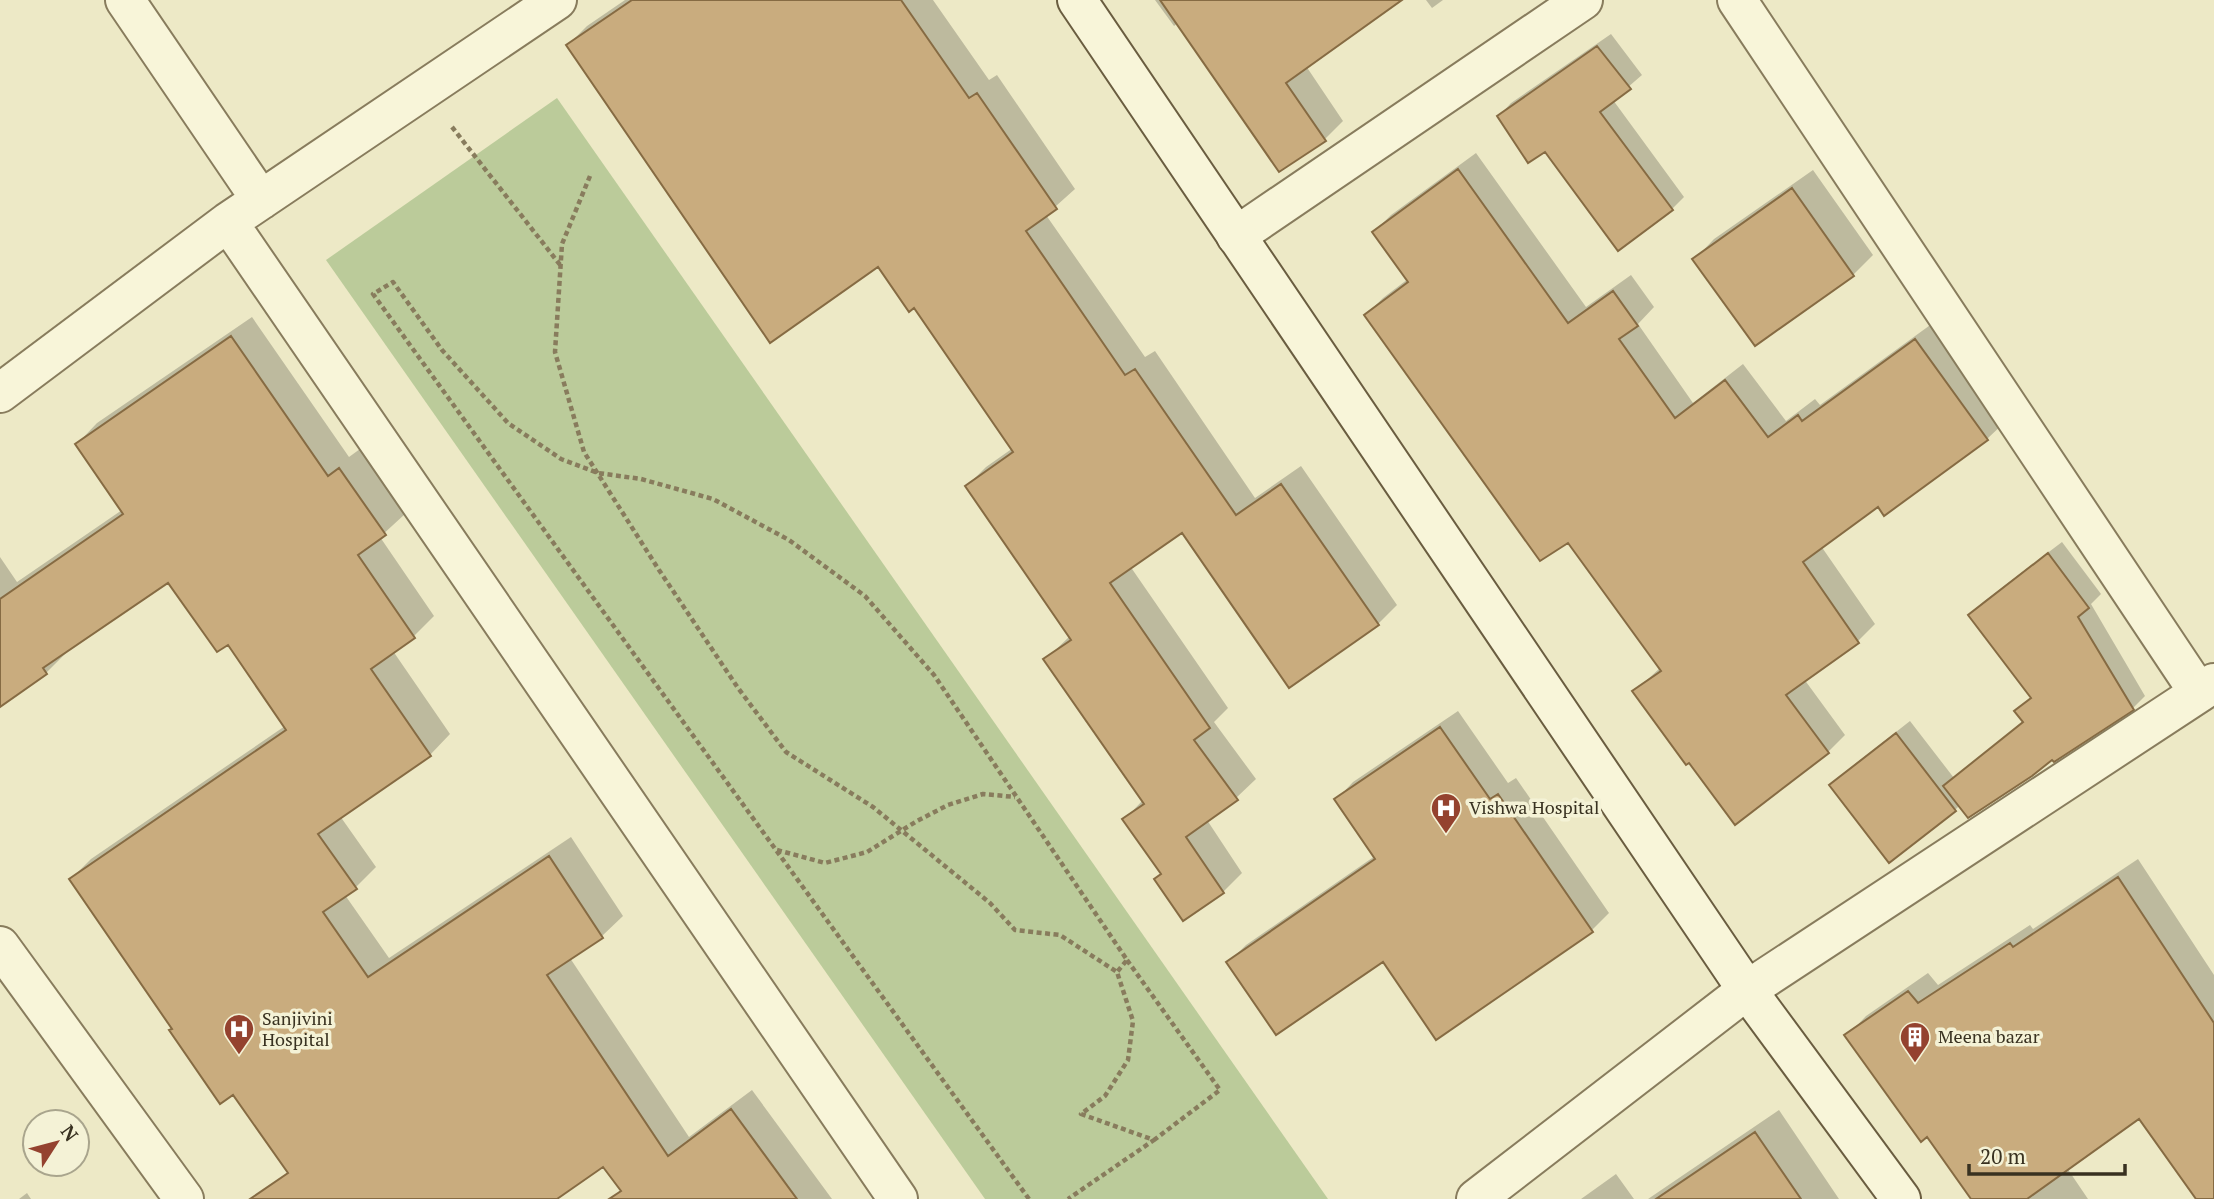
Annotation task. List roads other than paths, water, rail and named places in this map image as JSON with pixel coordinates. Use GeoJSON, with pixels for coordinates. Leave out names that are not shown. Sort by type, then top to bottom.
{"type":"FeatureCollection","features":[{"type":"Feature","properties":{"kind":"street"},"geometry":{"type":"LineString","coordinates":[[125,0],[261,200]]}},
{"type":"Feature","properties":{"kind":"street"},"geometry":{"type":"LineString","coordinates":[[0,393],[228,222],[557,0]]}},
{"type":"Feature","properties":{"kind":"street"},"geometry":{"type":"LineString","coordinates":[[1077,0],[1747,990],[1901,1199]]}},
{"type":"Feature","properties":{"kind":"street"},"geometry":{"type":"LineString","coordinates":[[1236,236],[1583,0]]}},
{"type":"Feature","properties":{"kind":"street"},"geometry":{"type":"LineString","coordinates":[[1476,1199],[1747,990],[2206,688],[1737,0]]}},
{"type":"Feature","properties":{"kind":"street"},"geometry":{"type":"LineString","coordinates":[[228,222],[898,1199]]}},
{"type":"Feature","properties":{"kind":"street"},"geometry":{"type":"LineString","coordinates":[[0,946],[184,1199]]}},
{"type":"Feature","properties":{"kind":"place","name":"Vishwa Hospital"},"geometry":{"type":"Point","coordinates":[1446,835]}},
{"type":"Feature","properties":{"kind":"place","name":"Sanjivini Hospital"},"geometry":{"type":"Point","coordinates":[239,1056]}},
{"type":"Feature","properties":{"kind":"place","name":"Meena bazar"},"geometry":{"type":"Point","coordinates":[1915,1064]}}]}
